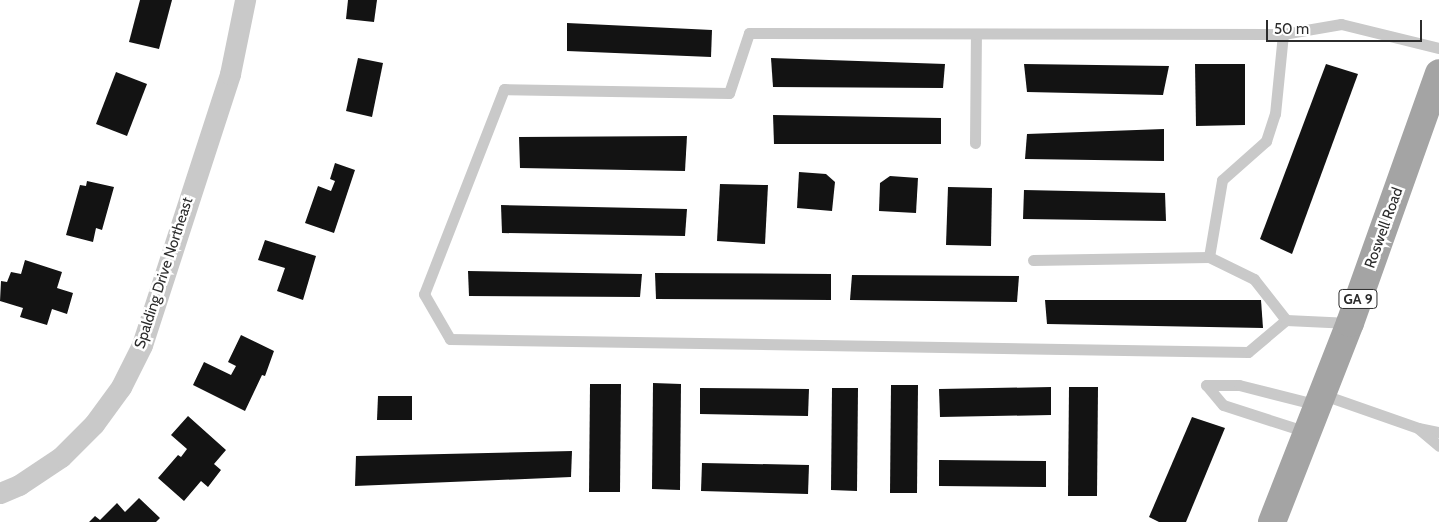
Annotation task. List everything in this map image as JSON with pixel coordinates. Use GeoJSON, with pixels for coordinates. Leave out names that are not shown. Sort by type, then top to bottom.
{"type":"FeatureCollection","features":[{"type":"Feature","properties":{"kind":"main road","name":"Roswell Road"},"geometry":{"type":"LineString","coordinates":[[1272,522],[1350,323],[1439,73]]}},
{"type":"Feature","properties":{"kind":"street","name":"Spalding Drive Northeast"},"geometry":{"type":"LineString","coordinates":[[0,493],[19,485],[61,457],[94,424],[122,387],[142,345],[230,74],[245,0]]}},
{"type":"Feature","properties":{"kind":"lane"},"geometry":{"type":"LineString","coordinates":[[1350,323],[1286,320],[1248,352],[450,339],[424,294],[504,89],[729,94],[749,33],[1283,34],[1341,24],[1439,48]]}},
{"type":"Feature","properties":{"kind":"lane"},"geometry":{"type":"LineString","coordinates":[[976,34],[976,143]]}},
{"type":"Feature","properties":{"kind":"lane"},"geometry":{"type":"LineString","coordinates":[[1209,257],[1222,180],[1266,141],[1275,114],[1283,34]]}},
{"type":"Feature","properties":{"kind":"lane"},"geometry":{"type":"LineString","coordinates":[[1033,260],[1209,257],[1254,279],[1286,320]]}},
{"type":"Feature","properties":{"kind":"lane"},"geometry":{"type":"LineString","coordinates":[[1308,432],[1223,405],[1206,385],[1238,385],[1320,400],[1418,428],[1439,432]]}},
{"type":"Feature","properties":{"kind":"lane"},"geometry":{"type":"LineString","coordinates":[[1418,428],[1439,446]]}},
{"type":"Feature","properties":{"kind":"building"},"geometry":{"type":"Polygon","coordinates":[[[140,0],[172,0],[159,49],[129,42],[140,0]]]}},
{"type":"Feature","properties":{"kind":"building"},"geometry":{"type":"Polygon","coordinates":[[[348,0],[377,0],[374,22],[346,19],[348,0]]]}},
{"type":"Feature","properties":{"kind":"building"},"geometry":{"type":"Polygon","coordinates":[[[567,23],[712,30],[711,57],[567,51],[567,23]]]}},
{"type":"Feature","properties":{"kind":"building"},"geometry":{"type":"Polygon","coordinates":[[[358,58],[383,63],[372,117],[346,111],[358,58]]]}},
{"type":"Feature","properties":{"kind":"building"},"geometry":{"type":"Polygon","coordinates":[[[771,58],[945,64],[943,88],[773,87],[771,58]]]}},
{"type":"Feature","properties":{"kind":"building"},"geometry":{"type":"Polygon","coordinates":[[[1024,64],[1169,66],[1163,95],[1027,92],[1024,64]]]}},
{"type":"Feature","properties":{"kind":"building"},"geometry":{"type":"Polygon","coordinates":[[[1195,64],[1245,64],[1245,125],[1196,126],[1195,64]]]}},
{"type":"Feature","properties":{"kind":"building"},"geometry":{"type":"Polygon","coordinates":[[[1326,64],[1358,74],[1292,254],[1260,239],[1326,64]]]}},
{"type":"Feature","properties":{"kind":"building"},"geometry":{"type":"Polygon","coordinates":[[[116,72],[147,84],[127,136],[96,124],[116,72]]]}},
{"type":"Feature","properties":{"kind":"building"},"geometry":{"type":"Polygon","coordinates":[[[773,115],[941,118],[941,144],[774,144],[773,115]]]}},
{"type":"Feature","properties":{"kind":"building"},"geometry":{"type":"Polygon","coordinates":[[[1164,129],[1164,161],[1025,159],[1027,134],[1164,129]]]}},
{"type":"Feature","properties":{"kind":"building"},"geometry":{"type":"Polygon","coordinates":[[[687,136],[685,171],[520,168],[519,137],[687,136]]]}},
{"type":"Feature","properties":{"kind":"building"},"geometry":{"type":"Polygon","coordinates":[[[335,163],[355,170],[334,233],[305,223],[318,186],[331,191],[335,181],[330,179],[335,163]]]}},
{"type":"Feature","properties":{"kind":"building"},"geometry":{"type":"Polygon","coordinates":[[[799,172],[826,174],[835,182],[832,211],[797,208],[799,172]]]}},
{"type":"Feature","properties":{"kind":"building"},"geometry":{"type":"Polygon","coordinates":[[[890,176],[918,178],[916,213],[879,211],[880,183],[890,176]]]}},
{"type":"Feature","properties":{"kind":"building"},"geometry":{"type":"Polygon","coordinates":[[[87,181],[114,187],[102,230],[96,228],[93,242],[66,235],[80,185],[86,186],[87,181]]]}},
{"type":"Feature","properties":{"kind":"building"},"geometry":{"type":"Polygon","coordinates":[[[720,184],[768,185],[765,244],[717,241],[720,184]]]}},
{"type":"Feature","properties":{"kind":"building"},"geometry":{"type":"Polygon","coordinates":[[[948,187],[992,188],[991,246],[946,245],[948,187]]]}},
{"type":"Feature","properties":{"kind":"building"},"geometry":{"type":"Polygon","coordinates":[[[1024,190],[1165,193],[1166,221],[1023,219],[1024,190]]]}},
{"type":"Feature","properties":{"kind":"building"},"geometry":{"type":"Polygon","coordinates":[[[501,205],[687,209],[685,236],[502,233],[501,205]]]}},
{"type":"Feature","properties":{"kind":"building"},"geometry":{"type":"Polygon","coordinates":[[[265,240],[316,256],[303,300],[277,291],[285,268],[258,260],[265,240]]]}},
{"type":"Feature","properties":{"kind":"building"},"geometry":{"type":"Polygon","coordinates":[[[25,260],[62,272],[57,288],[73,293],[67,314],[52,309],[47,325],[20,317],[23,308],[0,301],[1,281],[7,282],[11,272],[21,274],[25,260]]]}},
{"type":"Feature","properties":{"kind":"building"},"geometry":{"type":"Polygon","coordinates":[[[468,271],[642,274],[640,297],[469,296],[468,271]]]}},
{"type":"Feature","properties":{"kind":"building"},"geometry":{"type":"Polygon","coordinates":[[[655,273],[831,274],[831,300],[656,299],[655,273]]]}},
{"type":"Feature","properties":{"kind":"building"},"geometry":{"type":"Polygon","coordinates":[[[852,275],[1019,276],[1017,302],[850,300],[852,275]]]}},
{"type":"Feature","properties":{"kind":"building"},"geometry":{"type":"Polygon","coordinates":[[[1045,300],[1261,300],[1263,328],[1047,324],[1045,300]]]}},
{"type":"Feature","properties":{"kind":"building"},"geometry":{"type":"Polygon","coordinates":[[[241,335],[274,351],[265,376],[262,375],[245,411],[193,385],[204,362],[231,375],[236,366],[228,362],[241,335]]]}},
{"type":"Feature","properties":{"kind":"building"},"geometry":{"type":"Polygon","coordinates":[[[653,383],[681,384],[680,490],[652,489],[653,383]]]}},
{"type":"Feature","properties":{"kind":"building"},"geometry":{"type":"Polygon","coordinates":[[[590,384],[621,384],[620,492],[589,492],[590,384]]]}},
{"type":"Feature","properties":{"kind":"building"},"geometry":{"type":"Polygon","coordinates":[[[891,385],[918,385],[917,493],[890,493],[891,385]]]}},
{"type":"Feature","properties":{"kind":"building"},"geometry":{"type":"Polygon","coordinates":[[[1051,387],[1051,415],[940,417],[939,389],[1051,387]]]}},
{"type":"Feature","properties":{"kind":"building"},"geometry":{"type":"Polygon","coordinates":[[[1069,387],[1098,387],[1097,496],[1068,496],[1069,387]]]}},
{"type":"Feature","properties":{"kind":"building"},"geometry":{"type":"Polygon","coordinates":[[[700,388],[809,389],[808,416],[700,414],[700,388]]]}},
{"type":"Feature","properties":{"kind":"building"},"geometry":{"type":"Polygon","coordinates":[[[832,388],[858,388],[857,491],[831,490],[832,388]]]}},
{"type":"Feature","properties":{"kind":"building"},"geometry":{"type":"Polygon","coordinates":[[[378,396],[412,396],[412,420],[377,420],[378,396]]]}},
{"type":"Feature","properties":{"kind":"building"},"geometry":{"type":"Polygon","coordinates":[[[188,416],[226,450],[214,464],[221,470],[208,487],[201,481],[184,501],[158,478],[178,455],[181,457],[187,449],[171,435],[188,416]]]}},
{"type":"Feature","properties":{"kind":"building"},"geometry":{"type":"Polygon","coordinates":[[[1192,417],[1225,428],[1186,522],[1159,522],[1149,517],[1192,417]]]}},
{"type":"Feature","properties":{"kind":"building"},"geometry":{"type":"Polygon","coordinates":[[[572,451],[571,477],[355,486],[356,456],[572,451]]]}},
{"type":"Feature","properties":{"kind":"building"},"geometry":{"type":"Polygon","coordinates":[[[939,460],[1046,461],[1046,487],[939,486],[939,460]]]}},
{"type":"Feature","properties":{"kind":"building"},"geometry":{"type":"Polygon","coordinates":[[[702,463],[809,465],[808,494],[701,491],[702,463]]]}},
{"type":"Feature","properties":{"kind":"building"},"geometry":{"type":"Polygon","coordinates":[[[139,498],[160,518],[156,522],[89,522],[95,516],[100,520],[117,503],[125,512],[139,498]]]}}]}
